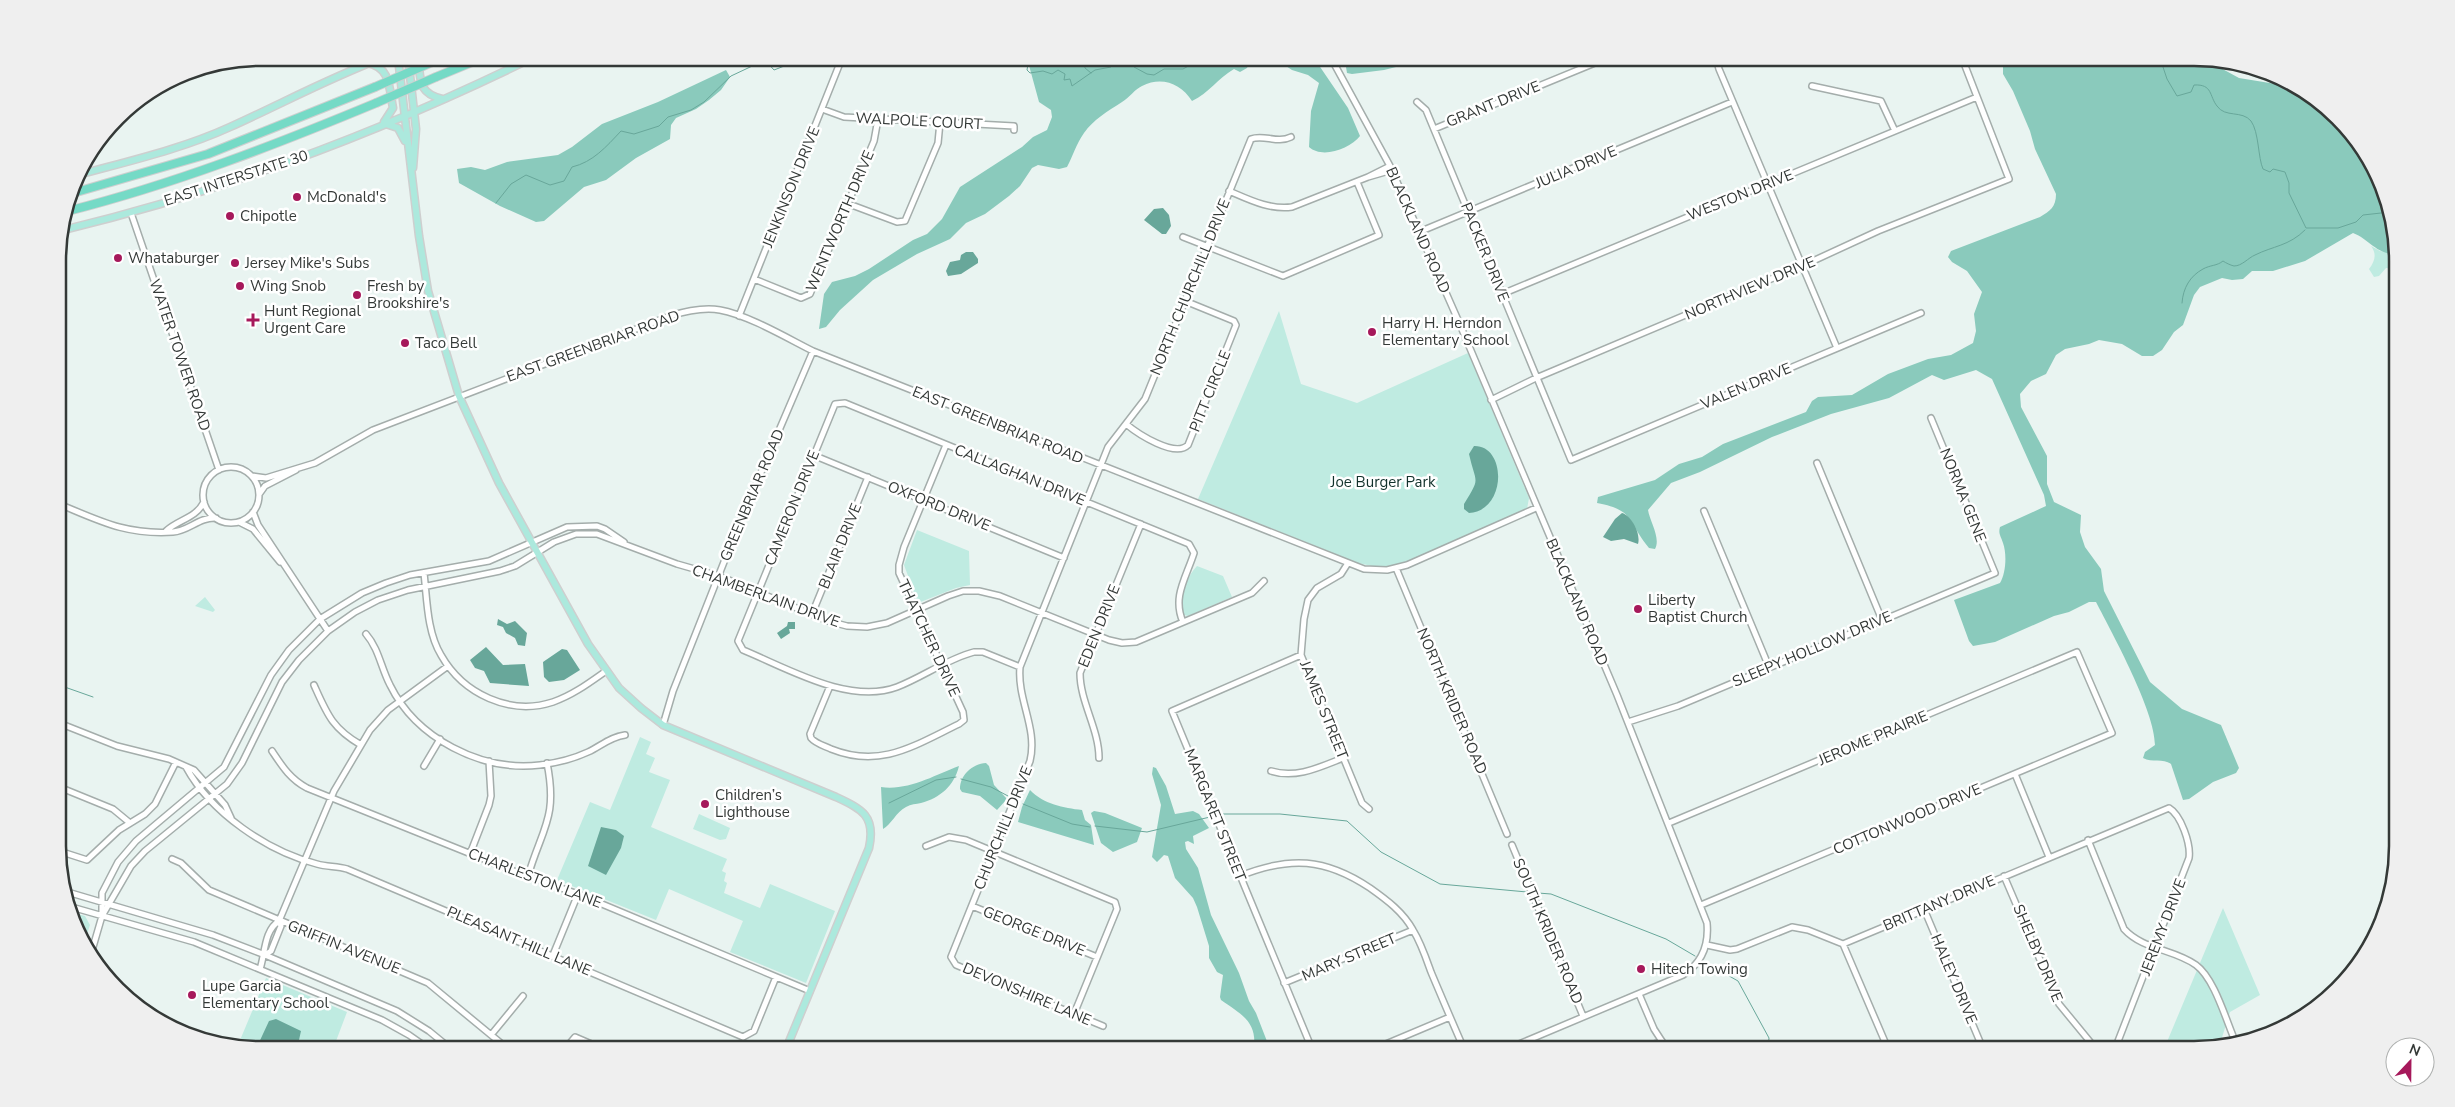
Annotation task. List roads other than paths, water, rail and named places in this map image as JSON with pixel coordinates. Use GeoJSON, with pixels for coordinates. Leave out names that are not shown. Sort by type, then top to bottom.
{"type":"FeatureCollection","features":[{"type":"Feature","properties":{"kind":"highway"},"geometry":{"type":"LineString","coordinates":[[80,191],[208,154],[424,66]]}},
{"type":"Feature","properties":{"kind":"highway"},"geometry":{"type":"LineString","coordinates":[[74,209],[171,182],[238,158],[463,66]]}},
{"type":"Feature","properties":{"kind":"main road"},"geometry":{"type":"LineString","coordinates":[[88,171],[176,147],[229,128],[303,91],[360,66]]}},
{"type":"Feature","properties":{"kind":"main road"},"geometry":{"type":"LineString","coordinates":[[377,66],[380,67],[387,76],[393,108],[390,116],[383,124],[399,129],[408,146]]}},
{"type":"Feature","properties":{"kind":"main road"},"geometry":{"type":"LineString","coordinates":[[399,66],[412,181],[428,291],[460,396],[483,450],[531,543],[606,671],[641,708],[663,725],[836,797],[857,807],[868,817],[872,835],[869,848],[789,1041]]}},
{"type":"Feature","properties":{"kind":"main road"},"geometry":{"type":"LineString","coordinates":[[409,66],[416,135],[412,181]]}},
{"type":"Feature","properties":{"kind":"main road"},"geometry":{"type":"LineString","coordinates":[[419,66],[422,88],[428,95],[442,99]]}},
{"type":"Feature","properties":{"kind":"main road","name":"EAST INTERSTATE 30"},"geometry":{"type":"LineString","coordinates":[[69,228],[131,213],[308,155],[405,116],[514,66]]}},
{"type":"Feature","properties":{"kind":"street","name":"JENKINSON DRIVE"},"geometry":{"type":"LineString","coordinates":[[739,316],[839,66]]}},
{"type":"Feature","properties":{"kind":"street","name":"BLACKLAND ROAD"},"geometry":{"type":"LineString","coordinates":[[1335,66],[1391,168],[1628,722],[1701,905],[1707,923],[1707,944]]}},
{"type":"Feature","properties":{"kind":"street","name":"GRANT DRIVE"},"geometry":{"type":"LineString","coordinates":[[1434,129],[1588,66]]}},
{"type":"Feature","properties":{"kind":"street"},"geometry":{"type":"LineString","coordinates":[[1719,66],[1732,102],[1837,348]]}},
{"type":"Feature","properties":{"kind":"street"},"geometry":{"type":"LineString","coordinates":[[1965,66],[1977,97]]}},
{"type":"Feature","properties":{"kind":"street"},"geometry":{"type":"LineString","coordinates":[[1812,86],[1881,101],[1895,131]]}},
{"type":"Feature","properties":{"kind":"street","name":"WESTON DRIVE"},"geometry":{"type":"LineString","coordinates":[[1502,294],[1977,97]]}},
{"type":"Feature","properties":{"kind":"street","name":"NORTHVIEW DRIVE"},"geometry":{"type":"LineString","coordinates":[[1491,400],[1536,378],[1802,266],[1878,231],[2009,179],[1977,97]]}},
{"type":"Feature","properties":{"kind":"street","name":"PACKER DRIVE"},"geometry":{"type":"LineString","coordinates":[[1417,102],[1426,110],[1571,460]]}},
{"type":"Feature","properties":{"kind":"street","name":"JULIA DRIVE"},"geometry":{"type":"LineString","coordinates":[[1419,232],[1732,102]]}},
{"type":"Feature","properties":{"kind":"street","name":"WALPOLE COURT"},"geometry":{"type":"LineString","coordinates":[[822,109],[844,117],[1014,126],[1014,130]]}},
{"type":"Feature","properties":{"kind":"street","name":"WENTWORTH DRIVE"},"geometry":{"type":"LineString","coordinates":[[754,280],[795,296],[808,297],[849,204],[874,141],[878,119]]}},
{"type":"Feature","properties":{"kind":"street"},"geometry":{"type":"LineString","coordinates":[[849,204],[896,222],[904,221],[938,143],[940,122]]}},
{"type":"Feature","properties":{"kind":"street","name":"NORTH CHURCHILL DRIVE"},"geometry":{"type":"LineString","coordinates":[[1102,467],[1109,444],[1145,399],[1251,139],[1257,137],[1282,141],[1291,137]]}},
{"type":"Feature","properties":{"kind":"street"},"geometry":{"type":"LineString","coordinates":[[1229,191],[1279,209],[1292,207],[1391,168]]}},
{"type":"Feature","properties":{"kind":"street"},"geometry":{"type":"LineString","coordinates":[[1183,237],[1274,274],[1283,276],[1290,274],[1379,234],[1357,182]]}},
{"type":"Feature","properties":{"kind":"street","name":"WATER TOWER ROAD"},"geometry":{"type":"LineString","coordinates":[[131,213],[219,470]]}},
{"type":"Feature","properties":{"kind":"street","name":"PITT CIRCLE"},"geometry":{"type":"LineString","coordinates":[[1126,424],[1142,436],[1176,450],[1183,450],[1188,445],[1236,325],[1234,321],[1185,301]]}},
{"type":"Feature","properties":{"kind":"street","name":"EAST GREENBRIAR ROAD"},"geometry":{"type":"LineString","coordinates":[[298,468],[315,463],[373,430],[686,311],[720,310],[739,316],[798,342],[813,352],[1102,467],[1348,563],[1368,569],[1396,568],[1536,508]]}},
{"type":"Feature","properties":{"kind":"street","name":"VALEN DRIVE"},"geometry":{"type":"LineString","coordinates":[[1571,460],[1921,313]]}},
{"type":"Feature","properties":{"kind":"street","name":"GREENBRIAR ROAD"},"geometry":{"type":"LineString","coordinates":[[663,725],[673,691],[718,576],[813,352]]}},
{"type":"Feature","properties":{"kind":"street","name":"CALLAGHAN DRIVE"},"geometry":{"type":"LineString","coordinates":[[842,402],[1189,544],[1194,551],[1179,593],[1178,604],[1183,622]]}},
{"type":"Feature","properties":{"kind":"street","name":"CAMERON DRIVE"},"geometry":{"type":"LineString","coordinates":[[830,686],[741,648],[738,641],[833,406],[842,402]]}},
{"type":"Feature","properties":{"kind":"street","name":"NORMA GENE"},"geometry":{"type":"LineString","coordinates":[[1931,418],[1995,573]]}},
{"type":"Feature","properties":{"kind":"street","name":"THATCHER DRIVE"},"geometry":{"type":"LineString","coordinates":[[830,686],[810,734],[811,738],[842,753],[874,758],[901,752],[960,724],[964,720],[963,712],[902,580],[899,565],[946,445]]}},
{"type":"Feature","properties":{"kind":"street","name":"OXFORD DRIVE"},"geometry":{"type":"LineString","coordinates":[[813,455],[1064,558]]}},
{"type":"Feature","properties":{"kind":"street"},"geometry":{"type":"LineString","coordinates":[[1817,463],[1882,620]]}},
{"type":"Feature","properties":{"kind":"street"},"geometry":{"type":"LineString","coordinates":[[216,518],[208,510],[204,502],[205,484],[210,476],[219,470],[235,467],[252,476],[266,478],[298,468]]}},
{"type":"Feature","properties":{"kind":"street","name":"CHURCHILL DRIVE"},"geometry":{"type":"LineString","coordinates":[[952,962],[952,954],[1028,770],[1033,749],[1033,733],[1020,691],[1020,667],[1102,467]]}},
{"type":"Feature","properties":{"kind":"street"},"geometry":{"type":"LineString","coordinates":[[298,468],[265,486],[259,495],[254,512],[258,525],[328,631]]}},
{"type":"Feature","properties":{"kind":"street"},"geometry":{"type":"LineString","coordinates":[[252,476],[258,486],[259,495]]}},
{"type":"Feature","properties":{"kind":"street","name":"BLAIR DRIVE"},"geometry":{"type":"LineString","coordinates":[[812,614],[868,477]]}},
{"type":"Feature","properties":{"kind":"street"},"geometry":{"type":"LineString","coordinates":[[166,531],[173,525],[193,516],[204,502]]}},
{"type":"Feature","properties":{"kind":"street"},"geometry":{"type":"LineString","coordinates":[[66,507],[128,531],[176,532],[206,518],[238,522],[254,530],[288,570]]}},
{"type":"Feature","properties":{"kind":"street"},"geometry":{"type":"LineString","coordinates":[[1704,511],[1769,667]]}},
{"type":"Feature","properties":{"kind":"street"},"geometry":{"type":"LineString","coordinates":[[238,522],[254,512]]}},
{"type":"Feature","properties":{"kind":"street","name":"CHAMBERLAIN DRIVE"},"geometry":{"type":"LineString","coordinates":[[102,916],[102,893],[107,879],[127,850],[207,783],[228,762],[271,675],[289,650],[320,619],[362,593],[386,583],[424,573],[489,561],[567,527],[587,524],[605,529],[630,546]]}},
{"type":"Feature","properties":{"kind":"street","name":"EDEN DRIVE"},"geometry":{"type":"LineString","coordinates":[[1099,758],[1099,745],[1080,681],[1080,673],[1141,524]]}},
{"type":"Feature","properties":{"kind":"street","name":"CHAMBERLAIN DRIVE"},"geometry":{"type":"LineString","coordinates":[[102,916],[124,876],[136,860],[227,784],[242,763],[282,682],[306,653],[328,631],[355,612],[378,600],[425,586],[500,571],[537,554],[554,542],[576,534],[597,534],[677,564],[718,576],[847,626],[867,627],[887,623],[963,591],[979,591],[1000,596],[1122,643],[1136,642],[1252,593],[1264,581]]}},
{"type":"Feature","properties":{"kind":"street","name":"JAMES STREET"},"geometry":{"type":"LineString","coordinates":[[1348,563],[1341,574],[1317,588],[1308,600],[1304,619],[1301,655],[1362,803],[1369,809]]}},
{"type":"Feature","properties":{"kind":"street","name":"NORTH KRIDER ROAD"},"geometry":{"type":"LineString","coordinates":[[1396,568],[1507,834]]}},
{"type":"Feature","properties":{"kind":"street"},"geometry":{"type":"LineString","coordinates":[[424,573],[433,634],[440,654],[460,679],[491,700],[519,706],[540,705],[554,701],[582,688],[606,671]]}},
{"type":"Feature","properties":{"kind":"street","name":"SLEEPY HOLLOW DRIVE"},"geometry":{"type":"LineString","coordinates":[[1628,722],[1678,706],[1995,573]]}},
{"type":"Feature","properties":{"kind":"street"},"geometry":{"type":"LineString","coordinates":[[366,634],[374,644],[390,686],[400,701],[423,727],[468,755],[519,766],[547,763],[587,752],[614,736],[625,735]]}},
{"type":"Feature","properties":{"kind":"street"},"geometry":{"type":"LineString","coordinates":[[830,686],[864,692],[881,692],[897,687],[974,652],[983,652],[1020,667]]}},
{"type":"Feature","properties":{"kind":"street","name":"JEROME PRAIRIE"},"geometry":{"type":"LineString","coordinates":[[1669,823],[2077,652],[2112,733]]}},
{"type":"Feature","properties":{"kind":"street","name":"MARGARET STREET"},"geometry":{"type":"LineString","coordinates":[[1301,655],[1172,711],[1309,1041]]}},
{"type":"Feature","properties":{"kind":"street"},"geometry":{"type":"LineString","coordinates":[[260,969],[265,956],[264,948],[274,924],[279,921],[330,798],[361,745],[376,721],[448,666]]}},
{"type":"Feature","properties":{"kind":"street"},"geometry":{"type":"LineString","coordinates":[[271,675],[282,682]]}},
{"type":"Feature","properties":{"kind":"street"},"geometry":{"type":"LineString","coordinates":[[314,685],[334,725],[340,732],[361,745]]}},
{"type":"Feature","properties":{"kind":"street","name":"PLEASANT HILL LANE"},"geometry":{"type":"LineString","coordinates":[[66,726],[125,749],[176,762],[199,774],[225,805],[231,819]]}},
{"type":"Feature","properties":{"kind":"street","name":"COTTONWOOD DRIVE"},"geometry":{"type":"LineString","coordinates":[[1701,905],[2112,733]]}},
{"type":"Feature","properties":{"kind":"street"},"geometry":{"type":"LineString","coordinates":[[424,766],[440,739]]}},
{"type":"Feature","properties":{"kind":"street","name":"CHARLESTON LANE"},"geometry":{"type":"LineString","coordinates":[[272,751],[287,773],[297,783],[330,798],[470,854],[578,894],[810,991]]}},
{"type":"Feature","properties":{"kind":"street"},"geometry":{"type":"LineString","coordinates":[[1271,771],[1280,774],[1308,772],[1343,758]]}},
{"type":"Feature","properties":{"kind":"street"},"geometry":{"type":"LineString","coordinates":[[470,854],[491,796],[489,761]]}},
{"type":"Feature","properties":{"kind":"street"},"geometry":{"type":"LineString","coordinates":[[67,853],[87,860],[113,836],[155,804],[176,762]]}},
{"type":"Feature","properties":{"kind":"street"},"geometry":{"type":"LineString","coordinates":[[528,876],[550,816],[552,786],[547,763]]}},
{"type":"Feature","properties":{"kind":"street","name":"PLEASANT HILL LANE"},"geometry":{"type":"LineString","coordinates":[[186,767],[220,811],[246,832],[317,864],[347,869],[743,1037],[754,1031],[776,977]]}},
{"type":"Feature","properties":{"kind":"street"},"geometry":{"type":"LineString","coordinates":[[2015,774],[2049,857]]}},
{"type":"Feature","properties":{"kind":"street"},"geometry":{"type":"LineString","coordinates":[[66,790],[114,809],[130,823]]}},
{"type":"Feature","properties":{"kind":"street","name":"BRITTANY DRIVE"},"geometry":{"type":"LineString","coordinates":[[1842,944],[2088,840],[2169,808]]}},
{"type":"Feature","properties":{"kind":"street","name":"JEREMY DRIVE"},"geometry":{"type":"LineString","coordinates":[[2118,1041],[2190,851],[2176,816],[2169,808]]}},
{"type":"Feature","properties":{"kind":"street"},"geometry":{"type":"LineString","coordinates":[[926,846],[942,839],[955,837],[1117,904],[1117,909],[1074,1014]]}},
{"type":"Feature","properties":{"kind":"street"},"geometry":{"type":"LineString","coordinates":[[2088,840],[2124,929],[2135,939],[2189,960],[2203,971],[2233,1037]]}},
{"type":"Feature","properties":{"kind":"street","name":"SOUTH KRIDER ROAD"},"geometry":{"type":"LineString","coordinates":[[1512,845],[1584,1016]]}},
{"type":"Feature","properties":{"kind":"street","name":"GRIFFIN AVENUE"},"geometry":{"type":"LineString","coordinates":[[172,860],[180,863],[209,890],[428,983],[498,1041]]}},
{"type":"Feature","properties":{"kind":"street"},"geometry":{"type":"LineString","coordinates":[[1240,876],[1283,863],[1306,862],[1327,866],[1346,874],[1384,898],[1398,910],[1413,930],[1460,1041]]}},
{"type":"Feature","properties":{"kind":"street","name":"SHELBY DRIVE"},"geometry":{"type":"LineString","coordinates":[[2004,876],[2059,1004],[2089,1041]]}},
{"type":"Feature","properties":{"kind":"street"},"geometry":{"type":"LineString","coordinates":[[72,893],[213,935],[396,1011],[429,1031],[441,1041]]}},
{"type":"Feature","properties":{"kind":"street"},"geometry":{"type":"LineString","coordinates":[[553,955],[578,894]]}},
{"type":"Feature","properties":{"kind":"street","name":"GEORGE DRIVE"},"geometry":{"type":"LineString","coordinates":[[972,906],[1097,957]]}},
{"type":"Feature","properties":{"kind":"street"},"geometry":{"type":"LineString","coordinates":[[77,909],[194,942],[389,1024],[415,1041]]}},
{"type":"Feature","properties":{"kind":"street","name":"HALEY DRIVE"},"geometry":{"type":"LineString","coordinates":[[1924,909],[1980,1041]]}},
{"type":"Feature","properties":{"kind":"street"},"geometry":{"type":"LineString","coordinates":[[93,945],[102,916]]}},
{"type":"Feature","properties":{"kind":"street"},"geometry":{"type":"LineString","coordinates":[[1526,1041],[1689,972],[1698,962],[1707,944],[1737,949],[1792,927],[1808,930],[1842,944],[1884,1041]]}},
{"type":"Feature","properties":{"kind":"street","name":"MARY STREET"},"geometry":{"type":"LineString","coordinates":[[1284,984],[1413,930]]}},
{"type":"Feature","properties":{"kind":"street","name":"DEVONSHIRE LANE"},"geometry":{"type":"LineString","coordinates":[[952,962],[1103,1026]]}},
{"type":"Feature","properties":{"kind":"street"},"geometry":{"type":"LineString","coordinates":[[1638,994],[1662,1041]]}},
{"type":"Feature","properties":{"kind":"street"},"geometry":{"type":"LineString","coordinates":[[491,1035],[523,996]]}},
{"type":"Feature","properties":{"kind":"street"},"geometry":{"type":"LineString","coordinates":[[1393,1041],[1450,1017]]}},
{"type":"Feature","properties":{"kind":"waterway"},"geometry":{"type":"LineString","coordinates":[[496,203],[511,184],[526,175],[550,185],[564,181],[572,167],[593,158],[621,131],[634,134],[659,126],[668,117],[691,110],[704,102],[731,76],[752,66]]}},
{"type":"Feature","properties":{"kind":"waterway"},"geometry":{"type":"LineString","coordinates":[[770,66],[774,70],[784,66]]}},
{"type":"Feature","properties":{"kind":"waterway"},"geometry":{"type":"LineString","coordinates":[[1028,66],[1027,70],[1030,73],[1043,71],[1052,74],[1058,70],[1065,74],[1064,80],[1070,79],[1072,86],[1095,70],[1112,66]]}},
{"type":"Feature","properties":{"kind":"waterway"},"geometry":{"type":"LineString","coordinates":[[1085,66],[1091,73]]}},
{"type":"Feature","properties":{"kind":"waterway"},"geometry":{"type":"LineString","coordinates":[[1133,66],[1147,74],[1154,75],[1164,69],[1183,69],[1188,66]]}},
{"type":"Feature","properties":{"kind":"waterway"},"geometry":{"type":"LineString","coordinates":[[2163,66],[2167,79],[2177,96],[2191,92],[2194,85],[2204,86],[2210,91],[2214,102],[2220,110],[2243,116],[2251,121],[2256,132],[2263,169],[2270,172],[2273,169],[2285,172],[2289,183],[2289,193],[2306,228],[2338,228],[2356,222],[2363,215],[2382,213]]}},
{"type":"Feature","properties":{"kind":"waterway"},"geometry":{"type":"LineString","coordinates":[[2182,303],[2188,283],[2194,275],[2203,269],[2223,261],[2234,266],[2240,265],[2255,255],[2293,239],[2305,230]]}},
{"type":"Feature","properties":{"kind":"waterway"},"geometry":{"type":"LineString","coordinates":[[66,687],[93,697]]}},
{"type":"Feature","properties":{"kind":"waterway"},"geometry":{"type":"LineString","coordinates":[[889,803],[936,780],[956,777]]}},
{"type":"Feature","properties":{"kind":"waterway"},"geometry":{"type":"LineString","coordinates":[[961,779],[991,787],[1008,796]]}},
{"type":"Feature","properties":{"kind":"waterway"},"geometry":{"type":"LineString","coordinates":[[1023,804],[1072,824],[1090,827]]}},
{"type":"Feature","properties":{"kind":"waterway"},"geometry":{"type":"LineString","coordinates":[[1220,814],[1280,814],[1347,821],[1381,852],[1440,884],[1527,892]]}},
{"type":"Feature","properties":{"kind":"waterway"},"geometry":{"type":"LineString","coordinates":[[1095,826],[1147,832],[1210,817]]}},
{"type":"Feature","properties":{"kind":"waterway"},"geometry":{"type":"LineString","coordinates":[[1538,893],[1551,894],[1666,939],[1695,956]]}},
{"type":"Feature","properties":{"kind":"waterway"},"geometry":{"type":"LineString","coordinates":[[1708,964],[1738,981],[1769,1038],[1769,1041]]}},
{"type":"Feature","properties":{"kind":"place","name":"McDonald's"},"geometry":{"type":"Point","coordinates":[297,197]}},
{"type":"Feature","properties":{"kind":"place","name":"Chipotle"},"geometry":{"type":"Point","coordinates":[230,216]}},
{"type":"Feature","properties":{"kind":"place","name":"Whataburger"},"geometry":{"type":"Point","coordinates":[118,258]}},
{"type":"Feature","properties":{"kind":"place","name":"Jersey Mike's Subs"},"geometry":{"type":"Point","coordinates":[235,263]}},
{"type":"Feature","properties":{"kind":"place","name":"Wing Snob"},"geometry":{"type":"Point","coordinates":[240,286]}},
{"type":"Feature","properties":{"kind":"place","name":"Fresh by Brookshire's"},"geometry":{"type":"Point","coordinates":[357,295]}},
{"type":"Feature","properties":{"kind":"place","name":"Hunt Regional Urgent Care"},"geometry":{"type":"Point","coordinates":[253,320]}},
{"type":"Feature","properties":{"kind":"place","name":"Harry H. Herndon Elementary School"},"geometry":{"type":"Point","coordinates":[1372,332]}},
{"type":"Feature","properties":{"kind":"place","name":"Taco Bell"},"geometry":{"type":"Point","coordinates":[405,343]}},
{"type":"Feature","properties":{"kind":"place","name":"Liberty Baptist Church"},"geometry":{"type":"Point","coordinates":[1638,609]}},
{"type":"Feature","properties":{"kind":"place","name":"Children’s Lighthouse"},"geometry":{"type":"Point","coordinates":[705,804]}},
{"type":"Feature","properties":{"kind":"place","name":"Hitech Towing"},"geometry":{"type":"Point","coordinates":[1641,969]}},
{"type":"Feature","properties":{"kind":"place","name":"Lupe Garcia Elementary School"},"geometry":{"type":"Point","coordinates":[192,995]}},
{"type":"Feature","properties":{"kind":"park label","name":"Joe Burger Park"},"geometry":{"type":"Point","coordinates":[1383,482]}}]}
